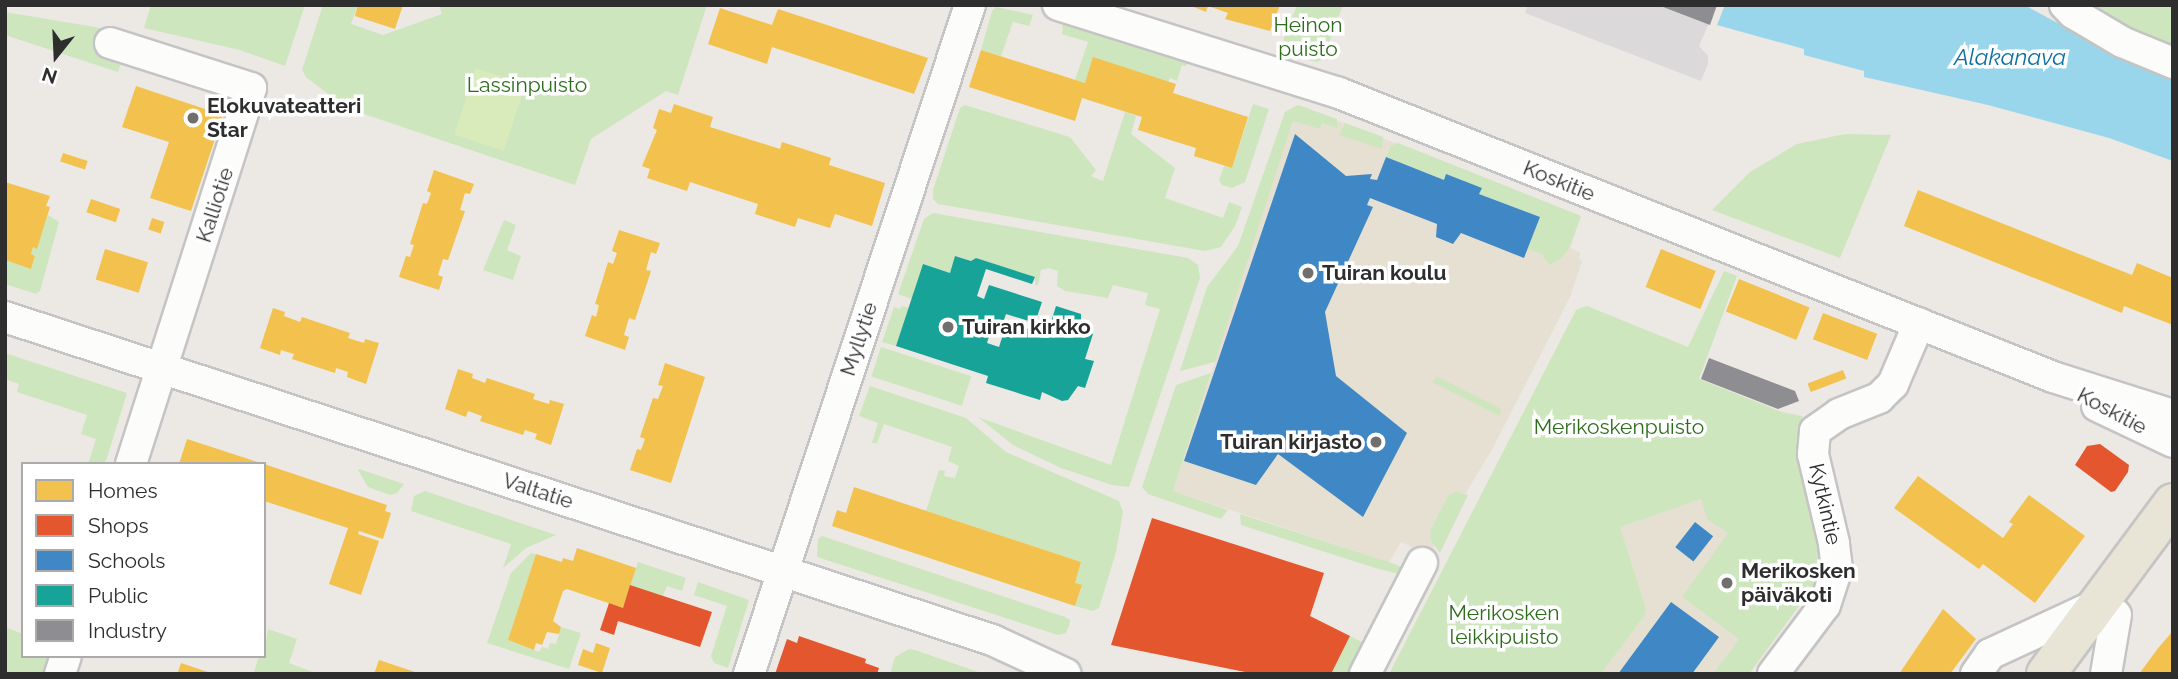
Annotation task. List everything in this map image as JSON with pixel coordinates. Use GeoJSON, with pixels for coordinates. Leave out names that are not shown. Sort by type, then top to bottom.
{"type":"FeatureCollection","features":[{"type":"Feature","properties":{"kind":"main road"},"geometry":{"type":"LineString","coordinates":[[2072,674],[2106,610],[2173,503]]}},
{"type":"Feature","properties":{"kind":"main road"},"geometry":{"type":"LineString","coordinates":[[2046,674],[2106,610],[2173,549]]}},
{"type":"Feature","properties":{"kind":"street","name":"Myllytie"},"geometry":{"type":"LineString","coordinates":[[749,674],[970,5]]}},
{"type":"Feature","properties":{"kind":"street","name":"Koskitie"},"geometry":{"type":"LineString","coordinates":[[1058,5],[1339,93],[2053,377],[2173,415]]}},
{"type":"Feature","properties":{"kind":"street"},"geometry":{"type":"LineString","coordinates":[[2065,5],[2073,13],[2122,42],[2173,63]]}},
{"type":"Feature","properties":{"kind":"street","name":"Kalliotie"},"geometry":{"type":"LineString","coordinates":[[110,43],[251,88],[132,462]]}},
{"type":"Feature","properties":{"kind":"street","name":"Valtatie"},"geometry":{"type":"LineString","coordinates":[[5,317],[992,640],[1066,674]]}},
{"type":"Feature","properties":{"kind":"street","name":"Kytkintie"},"geometry":{"type":"LineString","coordinates":[[1773,674],[1825,605],[1837,569],[1834,543],[1813,454],[1815,430],[1839,414],[1879,398],[1893,384],[1919,323]]}},
{"type":"Feature","properties":{"kind":"street","name":"Koskitie"},"geometry":{"type":"LineString","coordinates":[[2053,377],[2110,414],[2173,442]]}},
{"type":"Feature","properties":{"kind":"street"},"geometry":{"type":"LineString","coordinates":[[1365,674],[1422,562]]}},
{"type":"Feature","properties":{"kind":"street"},"geometry":{"type":"LineString","coordinates":[[1976,674],[1990,654],[2106,610],[2106,674]]}},
{"type":"Feature","properties":{"kind":"shaded area"},"geometry":{"type":"Polygon","coordinates":[[[1528,5],[1717,5],[1699,46],[1708,56],[1708,64],[1701,81],[1525,13],[1528,5]]]}},
{"type":"Feature","properties":{"kind":"shaded area"},"geometry":{"type":"Polygon","coordinates":[[[1298,105],[1581,216],[1570,248],[1581,253],[1579,258],[1582,261],[1570,297],[1494,446],[1429,555],[1401,542],[1389,562],[1173,491],[1298,105]]]}},
{"type":"Feature","properties":{"kind":"shaded area","name":"Merikosken päiväkoti"},"geometry":{"type":"Polygon","coordinates":[[[1702,499],[1813,588],[1807,585],[1799,596],[1804,599],[1749,674],[1601,674],[1645,615],[1620,527],[1622,524],[1702,499]]]}},
{"type":"Feature","properties":{"kind":"green space"},"geometry":{"type":"Polygon","coordinates":[[[151,5],[305,5],[285,66],[240,50],[144,28],[151,5]]]}},
{"type":"Feature","properties":{"kind":"green space","name":"Lassinpuisto"},"geometry":{"type":"Polygon","coordinates":[[[323,5],[358,5],[351,24],[383,35],[442,14],[439,5],[707,5],[678,95],[666,91],[591,139],[575,185],[346,108],[306,77],[302,70],[323,5]]]}},
{"type":"Feature","properties":{"kind":"green space","name":"Heinon puisto"},"geometry":{"type":"Polygon","coordinates":[[[1297,5],[1343,5],[1323,59],[1316,62],[1279,51],[1297,5]]]}},
{"type":"Feature","properties":{"kind":"green space"},"geometry":{"type":"Polygon","coordinates":[[[2075,5],[2173,5],[2173,54],[2075,5]]]}},
{"type":"Feature","properties":{"kind":"green space"},"geometry":{"type":"Polygon","coordinates":[[[996,7],[1033,15],[1029,26],[1013,22],[1001,56],[981,50],[992,11],[996,7]]]}},
{"type":"Feature","properties":{"kind":"green space"},"geometry":{"type":"Polygon","coordinates":[[[5,12],[107,29],[123,57],[118,72],[5,35],[5,12]]]}},
{"type":"Feature","properties":{"kind":"green space"},"geometry":{"type":"Polygon","coordinates":[[[1063,24],[1189,61],[1186,66],[1182,65],[1177,81],[1170,78],[1168,82],[1094,58],[1085,83],[1075,80],[1088,42],[1062,34],[1063,24]]]}},
{"type":"Feature","properties":{"kind":"green space"},"geometry":{"type":"Polygon","coordinates":[[[476,68],[525,84],[504,151],[454,135],[476,68]]]}},
{"type":"Feature","properties":{"kind":"green space"},"geometry":{"type":"Polygon","coordinates":[[[1253,104],[1269,109],[1245,182],[1232,188],[1222,185],[1219,180],[1224,166],[1232,168],[1253,104]]]}},
{"type":"Feature","properties":{"kind":"green space"},"geometry":{"type":"Polygon","coordinates":[[[965,105],[1070,137],[1096,170],[1091,176],[1103,181],[1125,112],[1136,116],[1131,134],[1175,168],[1165,198],[1223,218],[1229,202],[1242,207],[1235,226],[1221,247],[1205,251],[938,204],[933,199],[933,190],[960,108],[965,105]]]}},
{"type":"Feature","properties":{"kind":"green space"},"geometry":{"type":"Polygon","coordinates":[[[1298,105],[1337,119],[1337,128],[1322,123],[1320,129],[1293,121],[1215,362],[1180,371],[1207,287],[1238,246],[1285,112],[1298,105]]]}},
{"type":"Feature","properties":{"kind":"green space"},"geometry":{"type":"Polygon","coordinates":[[[1345,123],[1383,137],[1382,149],[1339,135],[1345,123]]]}},
{"type":"Feature","properties":{"kind":"green space"},"geometry":{"type":"Polygon","coordinates":[[[1845,134],[1891,135],[1840,258],[1712,210],[1750,172],[1797,144],[1845,134]]]}},
{"type":"Feature","properties":{"kind":"green space"},"geometry":{"type":"Polygon","coordinates":[[[1398,143],[1581,216],[1569,248],[1562,258],[1549,265],[1542,254],[1528,249],[1540,217],[1479,194],[1481,188],[1444,180],[1386,157],[1391,146],[1398,143]]]}},
{"type":"Feature","properties":{"kind":"green space"},"geometry":{"type":"Polygon","coordinates":[[[933,213],[1188,258],[1198,265],[1200,278],[1129,487],[1112,485],[1061,468],[1013,445],[978,417],[1111,465],[1160,309],[1145,305],[1148,293],[1113,285],[1108,298],[1065,291],[1057,286],[1058,271],[1049,268],[1041,270],[1038,285],[1035,285],[1035,278],[976,258],[971,261],[956,256],[950,273],[923,264],[912,299],[898,294],[924,219],[933,213]]]}},
{"type":"Feature","properties":{"kind":"green space"},"geometry":{"type":"Polygon","coordinates":[[[48,215],[59,222],[40,291],[36,294],[5,284],[5,260],[31,269],[35,256],[31,254],[33,247],[37,248],[48,215]]]}},
{"type":"Feature","properties":{"kind":"green space"},"geometry":{"type":"Polygon","coordinates":[[[504,220],[516,225],[507,250],[521,256],[513,280],[483,270],[504,220]]]}},
{"type":"Feature","properties":{"kind":"green space","name":"Merikoskenpuisto"},"geometry":{"type":"Polygon","coordinates":[[[1724,271],[1737,276],[1699,379],[1782,412],[1802,416],[1827,544],[1820,594],[1807,585],[1799,596],[1804,599],[1749,674],[1713,674],[1739,639],[1682,597],[1728,533],[1707,519],[1701,499],[1620,527],[1646,609],[1645,615],[1601,674],[1389,674],[1576,310],[1587,306],[1688,347],[1724,271]]]}},
{"type":"Feature","properties":{"kind":"green space"},"geometry":{"type":"Polygon","coordinates":[[[902,306],[909,308],[896,346],[882,342],[894,307],[900,309],[902,306]]]}},
{"type":"Feature","properties":{"kind":"green space"},"geometry":{"type":"Polygon","coordinates":[[[881,347],[971,376],[962,406],[871,376],[881,347]]]}},
{"type":"Feature","properties":{"kind":"green space"},"geometry":{"type":"Polygon","coordinates":[[[5,353],[127,393],[106,462],[89,462],[96,439],[81,434],[87,415],[17,392],[19,384],[5,379],[5,353]]]}},
{"type":"Feature","properties":{"kind":"green space"},"geometry":{"type":"Polygon","coordinates":[[[1211,373],[1173,491],[1228,510],[1221,519],[1148,494],[1142,487],[1176,385],[1211,373]]]}},
{"type":"Feature","properties":{"kind":"green space"},"geometry":{"type":"Polygon","coordinates":[[[1436,376],[1502,410],[1499,416],[1433,382],[1436,376]]]}},
{"type":"Feature","properties":{"kind":"green space"},"geometry":{"type":"Polygon","coordinates":[[[870,386],[966,418],[1006,452],[1119,501],[1123,512],[1116,552],[1099,608],[1093,611],[1075,606],[1082,586],[1075,583],[1081,562],[926,511],[939,470],[945,471],[944,476],[955,478],[959,466],[948,461],[952,447],[884,424],[877,443],[872,443],[878,423],[859,416],[870,386]]]}},
{"type":"Feature","properties":{"kind":"green space"},"geometry":{"type":"Polygon","coordinates":[[[358,470],[404,484],[397,493],[390,495],[368,487],[358,470]]]}},
{"type":"Feature","properties":{"kind":"green space"},"geometry":{"type":"Polygon","coordinates":[[[425,491],[556,535],[526,548],[503,568],[511,544],[411,511],[414,496],[425,491]]]}},
{"type":"Feature","properties":{"kind":"green space"},"geometry":{"type":"Polygon","coordinates":[[[1456,492],[1468,495],[1440,553],[1431,541],[1430,531],[1448,496],[1456,492]]]}},
{"type":"Feature","properties":{"kind":"green space"},"geometry":{"type":"Polygon","coordinates":[[[1240,514],[1409,570],[1402,575],[1372,567],[1241,525],[1240,514]]]}},
{"type":"Feature","properties":{"kind":"green space"},"geometry":{"type":"Polygon","coordinates":[[[822,536],[1065,617],[1070,620],[1069,626],[1066,633],[1058,635],[817,557],[818,539],[822,536]]]}},
{"type":"Feature","properties":{"kind":"green space"},"geometry":{"type":"Polygon","coordinates":[[[531,553],[536,554],[508,640],[539,652],[542,647],[548,649],[550,643],[556,644],[561,627],[581,633],[569,669],[487,643],[511,573],[531,553]]]}},
{"type":"Feature","properties":{"kind":"green space"},"geometry":{"type":"Polygon","coordinates":[[[638,562],[686,578],[682,591],[667,586],[663,596],[630,585],[638,562]]]}},
{"type":"Feature","properties":{"kind":"green space"},"geometry":{"type":"Polygon","coordinates":[[[698,582],[749,600],[728,668],[714,663],[711,656],[727,606],[694,595],[698,582]]]}},
{"type":"Feature","properties":{"kind":"green space"},"geometry":{"type":"Polygon","coordinates":[[[5,627],[21,633],[21,658],[49,658],[45,674],[5,674],[5,627]]]}},
{"type":"Feature","properties":{"kind":"green space"},"geometry":{"type":"Polygon","coordinates":[[[268,629],[297,639],[289,663],[318,674],[254,672],[258,658],[266,658],[268,629]]]}},
{"type":"Feature","properties":{"kind":"green space"},"geometry":{"type":"Polygon","coordinates":[[[1350,636],[1364,643],[1353,674],[1331,674],[1350,636]]]}},
{"type":"Feature","properties":{"kind":"green space"},"geometry":{"type":"Polygon","coordinates":[[[909,649],[984,674],[890,674],[895,657],[909,649]]]}},
{"type":"Feature","properties":{"kind":"water","name":"Alakanava"},"geometry":{"type":"Polygon","coordinates":[[[1725,5],[2024,5],[2065,27],[2173,76],[2173,161],[2109,138],[1988,105],[1864,77],[1864,71],[1804,55],[1804,49],[1717,25],[1725,5]]]}},
{"type":"Feature","properties":{"kind":"building: Homes"},"geometry":{"type":"Polygon","coordinates":[[[358,5],[403,5],[395,29],[355,16],[358,5]]]}},
{"type":"Feature","properties":{"kind":"building: Homes"},"geometry":{"type":"Polygon","coordinates":[[[1189,5],[1280,5],[1270,31],[1225,19],[1228,13],[1208,6],[1206,12],[1189,5]]]}},
{"type":"Feature","properties":{"kind":"building: Homes"},"geometry":{"type":"Polygon","coordinates":[[[720,8],[772,25],[778,9],[928,58],[914,94],[772,47],[767,64],[708,44],[720,8]]]}},
{"type":"Feature","properties":{"kind":"building: Homes"},"geometry":{"type":"Polygon","coordinates":[[[981,50],[1085,83],[1093,57],[1176,84],[1173,93],[1248,117],[1232,168],[1194,156],[1196,148],[1138,130],[1142,117],[1082,98],[1075,121],[969,87],[981,50]]]}},
{"type":"Feature","properties":{"kind":"building: Homes"},"geometry":{"type":"Polygon","coordinates":[[[136,86],[223,115],[191,211],[150,198],[169,142],[122,127],[136,86]]]}},
{"type":"Feature","properties":{"kind":"building: Homes"},"geometry":{"type":"Polygon","coordinates":[[[674,104],[713,117],[710,127],[780,149],[782,142],[831,158],[829,165],[885,183],[872,226],[835,214],[830,228],[798,218],[795,227],[755,214],[758,204],[690,182],[687,191],[647,178],[650,169],[642,166],[657,130],[653,128],[659,109],[671,113],[674,104]]]}},
{"type":"Feature","properties":{"kind":"building: Homes"},"geometry":{"type":"Polygon","coordinates":[[[63,153],[88,161],[85,170],[60,162],[63,153]]]}},
{"type":"Feature","properties":{"kind":"building: Homes"},"geometry":{"type":"Polygon","coordinates":[[[434,170],[474,184],[470,194],[465,193],[460,210],[465,211],[448,260],[443,259],[438,275],[443,277],[439,290],[399,277],[406,256],[410,257],[414,245],[410,244],[423,203],[427,204],[431,193],[427,191],[434,170]]]}},
{"type":"Feature","properties":{"kind":"building: Homes"},"geometry":{"type":"Polygon","coordinates":[[[5,182],[50,196],[46,206],[50,207],[37,249],[33,247],[31,254],[35,256],[31,269],[5,260],[5,182]]]}},
{"type":"Feature","properties":{"kind":"building: Homes"},"geometry":{"type":"Polygon","coordinates":[[[1918,190],[2132,275],[2137,263],[2173,278],[2173,325],[2124,306],[2122,313],[1904,226],[1918,190]]]}},
{"type":"Feature","properties":{"kind":"building: Homes"},"geometry":{"type":"Polygon","coordinates":[[[91,199],[120,209],[116,222],[86,212],[91,199]]]}},
{"type":"Feature","properties":{"kind":"building: Homes"},"geometry":{"type":"Polygon","coordinates":[[[152,218],[164,222],[161,233],[148,229],[152,218]]]}},
{"type":"Feature","properties":{"kind":"building: Homes"},"geometry":{"type":"Polygon","coordinates":[[[619,230],[660,243],[656,254],[651,252],[646,270],[651,271],[635,320],[629,318],[624,335],[629,337],[625,350],[585,336],[592,315],[596,317],[599,305],[595,304],[608,262],[613,264],[617,253],[612,251],[619,230]]]}},
{"type":"Feature","properties":{"kind":"building: Homes"},"geometry":{"type":"Polygon","coordinates":[[[105,249],[148,262],[139,293],[96,280],[105,249]]]}},
{"type":"Feature","properties":{"kind":"building: Homes"},"geometry":{"type":"Polygon","coordinates":[[[1661,249],[1716,271],[1700,309],[1646,287],[1661,249]]]}},
{"type":"Feature","properties":{"kind":"building: Homes"},"geometry":{"type":"Polygon","coordinates":[[[1739,279],[1809,307],[1796,340],[1726,311],[1739,279]]]}},
{"type":"Feature","properties":{"kind":"building: Homes"},"geometry":{"type":"Polygon","coordinates":[[[273,308],[300,322],[302,317],[350,333],[348,338],[364,343],[365,339],[379,343],[366,384],[347,377],[348,372],[336,368],[335,373],[292,359],[294,354],[281,350],[280,355],[260,348],[273,308]]]}},
{"type":"Feature","properties":{"kind":"building: Homes"},"geometry":{"type":"Polygon","coordinates":[[[1823,313],[1877,334],[1867,360],[1813,339],[1823,313]]]}},
{"type":"Feature","properties":{"kind":"building: Homes"},"geometry":{"type":"Polygon","coordinates":[[[665,363],[705,377],[671,483],[630,470],[637,449],[641,450],[645,439],[640,437],[653,398],[658,399],[663,386],[658,385],[665,363]]]}},
{"type":"Feature","properties":{"kind":"building: Homes"},"geometry":{"type":"Polygon","coordinates":[[[458,369],[473,374],[472,378],[485,383],[487,378],[535,394],[533,399],[549,404],[550,400],[564,404],[551,445],[535,439],[537,434],[525,430],[523,435],[480,421],[482,416],[468,411],[466,417],[445,409],[458,369]]]}},
{"type":"Feature","properties":{"kind":"building: Homes"},"geometry":{"type":"Polygon","coordinates":[[[1843,370],[1846,378],[1811,392],[1808,384],[1843,370]]]}},
{"type":"Feature","properties":{"kind":"building: Homes"},"geometry":{"type":"Polygon","coordinates":[[[187,439],[258,462],[180,462],[187,439]]]}},
{"type":"Feature","properties":{"kind":"building: Homes"},"geometry":{"type":"Polygon","coordinates":[[[266,465],[387,505],[385,511],[391,513],[383,539],[359,531],[358,534],[379,541],[361,595],[329,584],[348,528],[266,502],[266,465]]]}},
{"type":"Feature","properties":{"kind":"building: Homes"},"geometry":{"type":"Polygon","coordinates":[[[1918,476],[2003,538],[2013,524],[2009,522],[2029,495],[2085,536],[2035,603],[1983,564],[1979,569],[1894,508],[1918,476]]]}},
{"type":"Feature","properties":{"kind":"building: Homes"},"geometry":{"type":"Polygon","coordinates":[[[854,487],[1081,562],[1075,583],[1082,585],[1075,606],[832,526],[837,510],[846,513],[854,487]]]}},
{"type":"Feature","properties":{"kind":"building: Homes"},"geometry":{"type":"Polygon","coordinates":[[[577,548],[636,568],[623,608],[567,589],[563,591],[553,621],[561,627],[559,634],[547,632],[542,645],[536,643],[534,650],[508,640],[536,554],[562,562],[563,558],[573,561],[577,548]]]}},
{"type":"Feature","properties":{"kind":"building: Homes"},"geometry":{"type":"Polygon","coordinates":[[[1943,609],[1976,639],[1950,674],[1899,674],[1943,609]]]}},
{"type":"Feature","properties":{"kind":"building: Homes"},"geometry":{"type":"Polygon","coordinates":[[[2173,631],[2173,674],[2139,674],[2159,647],[2173,631]]]}},
{"type":"Feature","properties":{"kind":"building: Homes"},"geometry":{"type":"Polygon","coordinates":[[[596,643],[610,648],[602,673],[578,665],[583,649],[593,653],[596,643]]]}},
{"type":"Feature","properties":{"kind":"building: Homes"},"geometry":{"type":"Polygon","coordinates":[[[379,660],[418,673],[418,674],[374,674],[379,660]]]}},
{"type":"Feature","properties":{"kind":"building: Homes"},"geometry":{"type":"Polygon","coordinates":[[[181,663],[211,673],[211,674],[178,672],[181,663]]]}},
{"type":"Feature","properties":{"kind":"building: Shops"},"geometry":{"type":"Polygon","coordinates":[[[2100,444],[2129,465],[2128,472],[2115,491],[2111,492],[2075,465],[2087,446],[2100,444]]]}},
{"type":"Feature","properties":{"kind":"building: Shops"},"geometry":{"type":"Polygon","coordinates":[[[1152,518],[1324,573],[1310,616],[1350,636],[1331,674],[1255,674],[1111,645],[1152,518]]]}},
{"type":"Feature","properties":{"kind":"building: Shops"},"geometry":{"type":"Polygon","coordinates":[[[630,585],[712,612],[700,647],[618,621],[614,635],[600,630],[609,603],[623,608],[630,585]]]}},
{"type":"Feature","properties":{"kind":"building: Shops"},"geometry":{"type":"Polygon","coordinates":[[[799,636],[866,659],[865,663],[879,668],[877,674],[775,674],[787,639],[797,643],[799,636]]]}},
{"type":"Feature","properties":{"kind":"building: Schools"},"geometry":{"type":"Polygon","coordinates":[[[1295,134],[1346,176],[1372,174],[1370,179],[1377,180],[1386,157],[1444,180],[1446,174],[1482,188],[1479,194],[1540,217],[1524,258],[1461,233],[1453,244],[1436,237],[1437,224],[1370,198],[1367,205],[1373,207],[1325,312],[1336,376],[1407,433],[1363,517],[1278,454],[1256,485],[1184,461],[1295,134]]]}},
{"type":"Feature","properties":{"kind":"building: Schools"},"geometry":{"type":"Polygon","coordinates":[[[1695,522],[1713,536],[1693,561],[1675,547],[1695,522]]]}},
{"type":"Feature","properties":{"kind":"building: Schools"},"geometry":{"type":"Polygon","coordinates":[[[1671,602],[1719,637],[1692,674],[1618,674],[1671,602]]]}},
{"type":"Feature","properties":{"kind":"building: Public","name":"Tuiran kirkko"},"geometry":{"type":"Polygon","coordinates":[[[955,256],[971,261],[976,258],[1035,277],[1032,284],[986,269],[977,296],[984,299],[989,285],[1042,302],[1035,323],[1006,314],[1003,323],[994,320],[987,343],[999,347],[1007,322],[1047,335],[1056,306],[1081,314],[1081,330],[1093,334],[1085,359],[1094,361],[1085,388],[1078,386],[1068,400],[1062,401],[1042,392],[1040,400],[986,383],[988,376],[896,346],[923,264],[950,273],[955,256]]]}},
{"type":"Feature","properties":{"kind":"building: Industry"},"geometry":{"type":"Polygon","coordinates":[[[1658,5],[1717,5],[1710,25],[1658,5]]]}},
{"type":"Feature","properties":{"kind":"building: Industry"},"geometry":{"type":"Polygon","coordinates":[[[1709,358],[1795,391],[1799,401],[1778,409],[1701,379],[1709,358]]]}},
{"type":"Feature","properties":{"kind":"place","name":"Elokuvateatteri Star"},"geometry":{"type":"Point","coordinates":[193,118]}},
{"type":"Feature","properties":{"kind":"place","name":"Tuiran koulu"},"geometry":{"type":"Point","coordinates":[1308,273]}},
{"type":"Feature","properties":{"kind":"place","name":"Tuiran kirkko"},"geometry":{"type":"Point","coordinates":[948,327]}},
{"type":"Feature","properties":{"kind":"place","name":"Tuiran kirjasto"},"geometry":{"type":"Point","coordinates":[1376,442]}},
{"type":"Feature","properties":{"kind":"place","name":"Merikosken päiväkoti"},"geometry":{"type":"Point","coordinates":[1727,583]}},
{"type":"Feature","properties":{"kind":"park label","name":"Merikosken leikkipuisto"},"geometry":{"type":"Point","coordinates":[1504,625]}}]}
